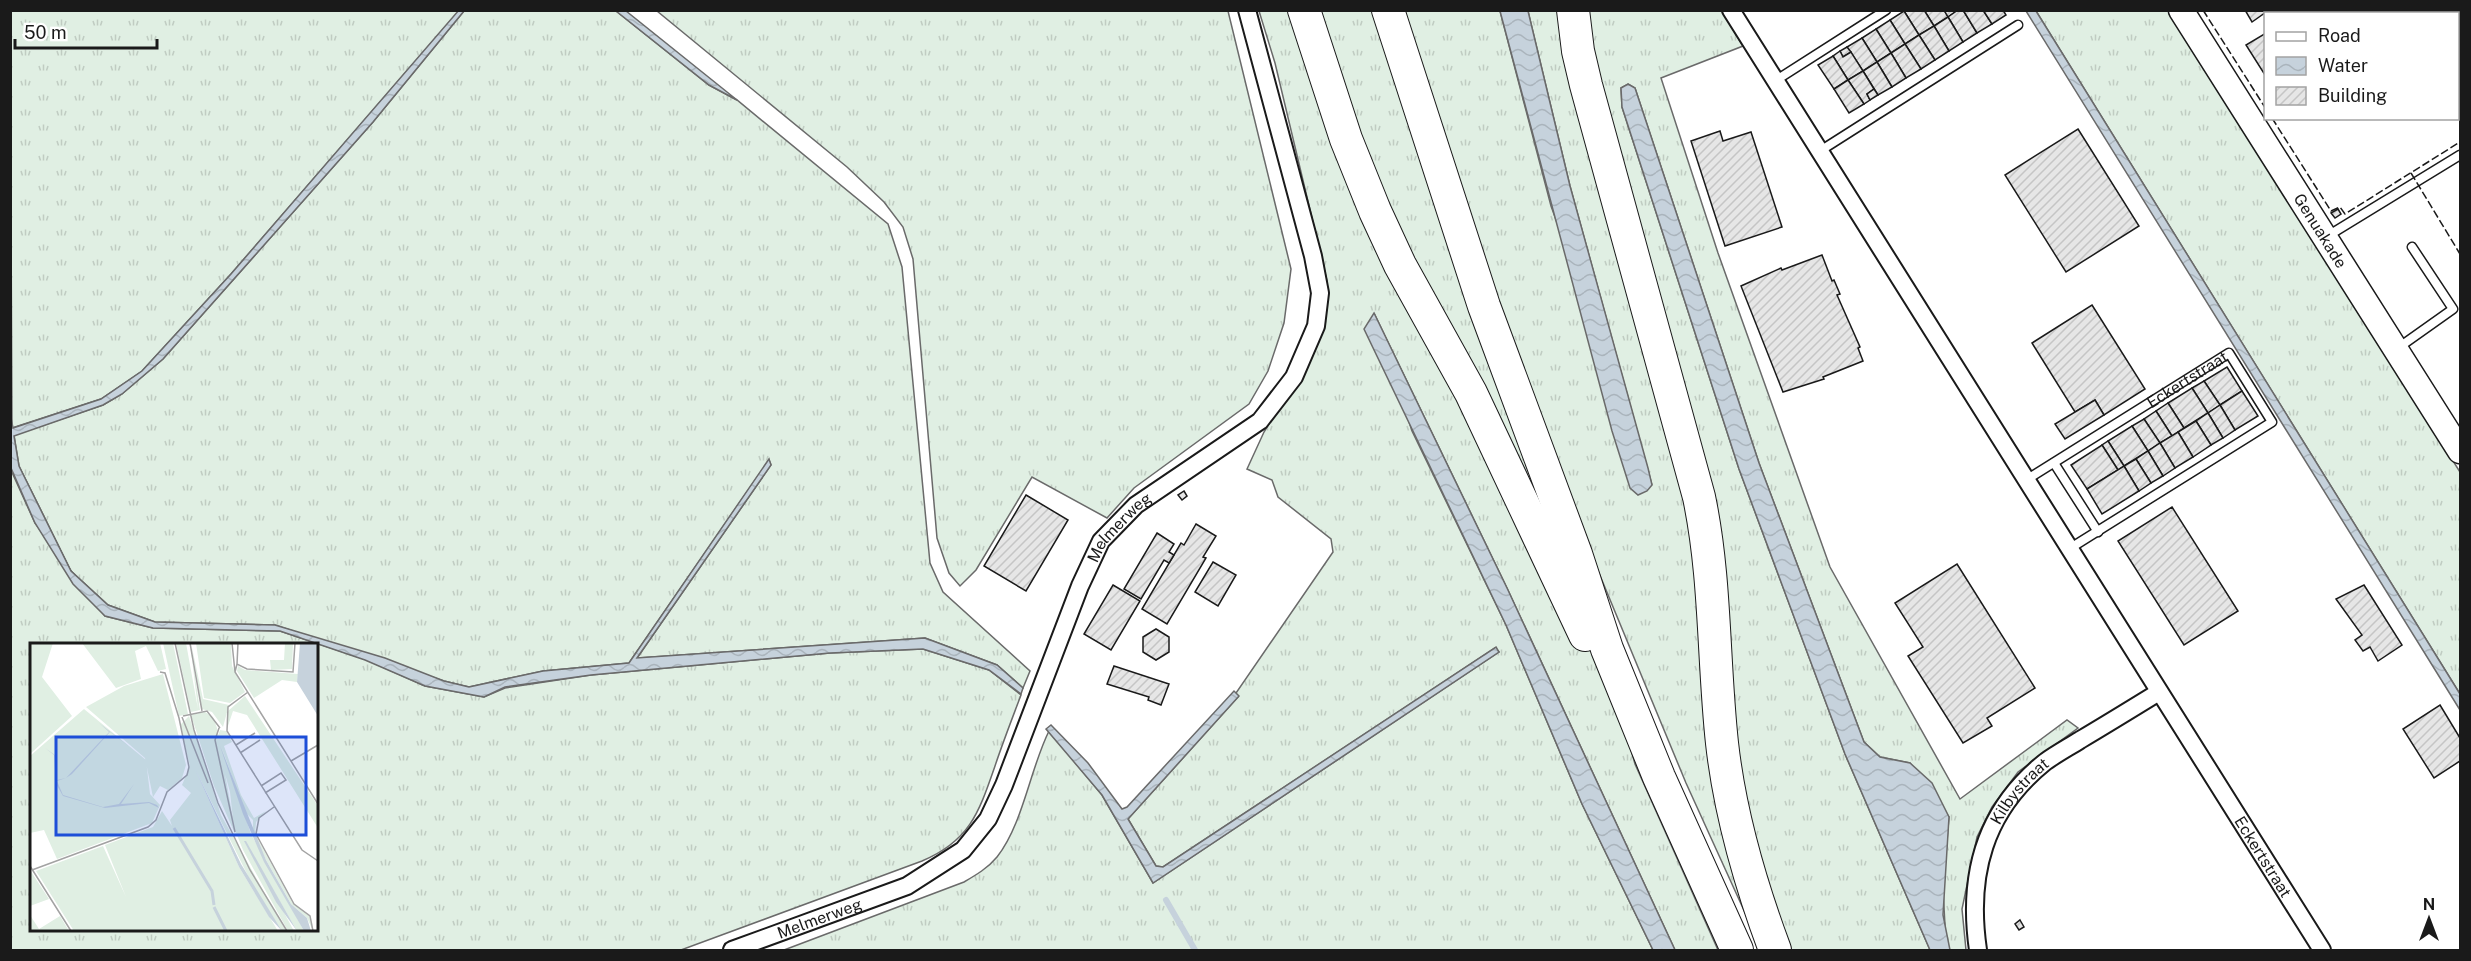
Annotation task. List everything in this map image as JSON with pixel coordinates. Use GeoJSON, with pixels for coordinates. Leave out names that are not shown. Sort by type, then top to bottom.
{"type":"FeatureCollection","features":[{"type":"Feature","properties":{"kind":"highway"},"geometry":{"type":"LineString","coordinates":[[1304,10],[1346,139],[1374,211],[1499,450],[1640,756],[1659,777]]}},
{"type":"Feature","properties":{"kind":"highway"},"geometry":{"type":"LineString","coordinates":[[1388,10],[1484,306],[1576,554],[1607,649],[1659,777],[1737,951]]}},
{"type":"Feature","properties":{"kind":"highway"},"geometry":{"type":"LineString","coordinates":[[1573,10],[1584,73],[1699,497],[1708,539],[1722,742],[1728,788],[1746,867],[1775,951]]}},
{"type":"Feature","properties":{"kind":"highway"},"geometry":{"type":"LineString","coordinates":[[1576,554],[1619,638],[1757,951]]}},
{"type":"Feature","properties":{"kind":"street","name":"Melmerweg"},"geometry":{"type":"LineString","coordinates":[[732,951],[907,886],[963,850],[988,819],[1004,785],[1080,586],[1101,541],[1136,505],[1260,421],[1294,377],[1316,326],[1320,293],[1313,256],[1247,10]]}},
{"type":"Feature","properties":{"kind":"street","name":"Eckertstraat"},"geometry":{"type":"LineString","coordinates":[[1731,10],[2322,951]]}},
{"type":"Feature","properties":{"kind":"street","name":"Genuakade"},"geometry":{"type":"LineString","coordinates":[[2181,10],[2460,451]]}},
{"type":"Feature","properties":{"kind":"street","name":"Kilbystraat"},"geometry":{"type":"LineString","coordinates":[[1978,951],[1973,903],[1980,858],[1985,841],[2009,799],[2046,762],[2159,692]]}},
{"type":"Feature","properties":{"kind":"lane"},"geometry":{"type":"LineString","coordinates":[[1775,81],[1886,10]]}},
{"type":"Feature","properties":{"kind":"lane"},"geometry":{"type":"LineString","coordinates":[[1820,151],[2018,24]]}},
{"type":"Feature","properties":{"kind":"lane"},"geometry":{"type":"LineString","coordinates":[[2326,237],[2460,155]]}},
{"type":"Feature","properties":{"kind":"lane"},"geometry":{"type":"LineString","coordinates":[[2396,349],[2453,309],[2412,247]]}},
{"type":"Feature","properties":{"kind":"lane","name":"Eckertstraat"},"geometry":{"type":"LineString","coordinates":[[2026,480],[2229,353],[2248,382],[2272,422],[2069,549]]}},
{"type":"Feature","properties":{"kind":"lane"},"geometry":{"type":"LineString","coordinates":[[2054,463],[2098,532]]}},
{"type":"Feature","properties":{"kind":"green space"},"geometry":{"type":"Polygon","coordinates":[[[10,11],[459,11],[231,274],[142,371],[101,399],[12,428],[10,11]]]}},
{"type":"Feature","properties":{"kind":"green space"},"geometry":{"type":"Polygon","coordinates":[[[464,11],[616,11],[709,85],[737,100],[888,224],[902,267],[930,563],[943,592],[1030,671],[1023,688],[997,665],[925,638],[637,658],[771,465],[769,460],[629,663],[543,671],[469,687],[444,681],[275,625],[155,622],[108,605],[71,571],[19,466],[14,435],[103,405],[122,394],[163,359],[373,122],[464,11]]]}},
{"type":"Feature","properties":{"kind":"green space"},"geometry":{"type":"Polygon","coordinates":[[[657,11],[1228,11],[1291,269],[1284,323],[1268,371],[1249,404],[1134,488],[1107,518],[1032,477],[976,570],[960,586],[949,573],[937,538],[913,259],[903,227],[884,202],[847,167],[657,11]]]}},
{"type":"Feature","properties":{"kind":"green space"},"geometry":{"type":"Polygon","coordinates":[[[1259,11],[1377,11],[1608,668],[1635,764],[1718,950],[1675,950],[1507,588],[1374,313],[1412,431],[1506,625],[1582,804],[1653,950],[784,950],[964,882],[986,868],[1006,844],[1013,829],[1049,731],[1102,795],[1153,883],[1499,652],[1495,648],[1163,867],[1156,866],[1128,819],[1238,697],[1236,693],[1333,552],[1331,539],[1278,497],[1272,480],[1247,469],[1264,432],[1316,347],[1325,322],[1327,281],[1275,63],[1259,11]]]}},
{"type":"Feature","properties":{"kind":"green space"},"geometry":{"type":"Polygon","coordinates":[[[1405,11],[1500,11],[1551,206],[1652,485],[1570,186],[1528,11],[1566,11],[1701,529],[1762,950],[1686,783],[1560,479],[1449,165],[1405,11]]]}},
{"type":"Feature","properties":{"kind":"green space"},"geometry":{"type":"Polygon","coordinates":[[[1579,11],[1722,11],[1743,46],[1661,78],[1718,253],[1830,567],[1960,799],[2067,720],[2078,728],[2018,772],[1992,807],[1977,837],[1962,909],[1966,950],[1950,950],[1946,944],[1943,889],[1949,817],[1910,763],[1880,757],[1864,742],[1759,463],[1635,88],[1628,84],[1621,88],[1622,107],[1739,469],[1845,754],[1930,950],[1782,950],[1732,770],[1724,594],[1579,11]]]}},
{"type":"Feature","properties":{"kind":"green space"},"geometry":{"type":"Polygon","coordinates":[[[2036,11],[2170,11],[2460,472],[2460,694],[2036,11]]]}},
{"type":"Feature","properties":{"kind":"green space"},"geometry":{"type":"Polygon","coordinates":[[[10,468],[35,523],[105,616],[153,628],[280,631],[316,643],[30,643],[30,931],[318,931],[318,644],[367,660],[425,686],[484,697],[505,688],[591,675],[830,653],[923,649],[989,670],[1021,695],[978,811],[962,834],[951,844],[922,861],[681,950],[11,950],[10,468]]]}},
{"type":"Feature","properties":{"kind":"water"},"geometry":{"type":"Polygon","coordinates":[[[459,10],[464,11],[373,122],[163,359],[122,394],[103,405],[14,436],[19,466],[71,571],[108,605],[155,622],[275,625],[385,658],[444,681],[469,687],[543,671],[629,663],[769,459],[771,465],[637,658],[925,638],[997,665],[1023,688],[1021,694],[989,670],[923,649],[830,653],[591,675],[505,687],[484,697],[425,686],[365,660],[280,631],[153,628],[105,616],[73,584],[35,523],[11,468],[11,418],[13,428],[101,399],[142,371],[231,274],[459,10]]]}},
{"type":"Feature","properties":{"kind":"water"},"geometry":{"type":"Polygon","coordinates":[[[616,11],[626,11],[737,100],[709,85],[616,11]]]}},
{"type":"Feature","properties":{"kind":"water"},"geometry":{"type":"Polygon","coordinates":[[[1500,11],[1528,11],[1570,186],[1652,485],[1647,491],[1638,495],[1630,488],[1612,431],[1500,11]]]}},
{"type":"Feature","properties":{"kind":"water"},"geometry":{"type":"Polygon","coordinates":[[[2026,11],[2036,11],[2460,694],[2460,710],[2026,11]]]}},
{"type":"Feature","properties":{"kind":"water"},"geometry":{"type":"Polygon","coordinates":[[[1628,84],[1635,88],[1759,463],[1864,742],[1880,757],[1910,763],[1932,783],[1949,817],[1943,915],[1950,950],[1930,950],[1845,754],[1739,469],[1622,107],[1621,88],[1628,84]]]}},
{"type":"Feature","properties":{"kind":"water"},"geometry":{"type":"Polygon","coordinates":[[[1374,313],[1507,588],[1675,950],[1653,950],[1582,804],[1506,625],[1364,329],[1374,313]]]}},
{"type":"Feature","properties":{"kind":"water"},"geometry":{"type":"Polygon","coordinates":[[[1496,647],[1499,652],[1153,883],[1102,795],[1046,729],[1051,725],[1088,763],[1122,809],[1127,807],[1234,691],[1239,696],[1128,819],[1156,866],[1163,867],[1496,647]]]}},
{"type":"Feature","properties":{"kind":"building"},"geometry":{"type":"Polygon","coordinates":[[[1924,10],[1944,10],[1948,17],[1934,26],[1924,10]]]}},
{"type":"Feature","properties":{"kind":"building"},"geometry":{"type":"Polygon","coordinates":[[[1924,10],[1934,26],[1919,35],[1904,11],[1924,10]]]}},
{"type":"Feature","properties":{"kind":"building"},"geometry":{"type":"Polygon","coordinates":[[[1944,10],[1958,10],[1948,17],[1944,10]]]}},
{"type":"Feature","properties":{"kind":"building"},"geometry":{"type":"Polygon","coordinates":[[[1958,10],[1963,10],[1977,33],[1963,42],[1948,17],[1958,10]]]}},
{"type":"Feature","properties":{"kind":"building"},"geometry":{"type":"Polygon","coordinates":[[[1963,10],[1983,10],[1992,24],[1977,33],[1963,10]]]}},
{"type":"Feature","properties":{"kind":"building"},"geometry":{"type":"Polygon","coordinates":[[[1983,10],[2003,10],[2006,15],[1992,24],[1983,10]]]}},
{"type":"Feature","properties":{"kind":"building"},"geometry":{"type":"Polygon","coordinates":[[[2245,10],[2269,10],[2264,12],[2252,22],[2245,10]]]}},
{"type":"Feature","properties":{"kind":"building"},"geometry":{"type":"Polygon","coordinates":[[[2278,10],[2368,10],[2366,12],[2279,12],[2278,10]]]}},
{"type":"Feature","properties":{"kind":"building"},"geometry":{"type":"Polygon","coordinates":[[[1904,11],[1919,35],[1905,44],[1890,20],[1904,11]]]}},
{"type":"Feature","properties":{"kind":"building"},"geometry":{"type":"Polygon","coordinates":[[[1948,17],[1963,42],[1949,51],[1934,26],[1948,17]]]}},
{"type":"Feature","properties":{"kind":"building"},"geometry":{"type":"Polygon","coordinates":[[[1890,20],[1905,44],[1891,53],[1876,29],[1890,20]]]}},
{"type":"Feature","properties":{"kind":"building"},"geometry":{"type":"Polygon","coordinates":[[[1934,26],[1949,51],[1935,60],[1919,35],[1934,26]]]}},
{"type":"Feature","properties":{"kind":"building"},"geometry":{"type":"Polygon","coordinates":[[[1876,29],[1891,53],[1877,62],[1862,38],[1876,29]]]}},
{"type":"Feature","properties":{"kind":"building"},"geometry":{"type":"Polygon","coordinates":[[[2264,34],[2264,73],[2246,45],[2264,34]]]}},
{"type":"Feature","properties":{"kind":"building"},"geometry":{"type":"Polygon","coordinates":[[[1919,35],[1935,60],[1921,69],[1905,44],[1919,35]]]}},
{"type":"Feature","properties":{"kind":"building"},"geometry":{"type":"Polygon","coordinates":[[[1862,38],[1877,62],[1863,71],[1847,47],[1862,38]]]}},
{"type":"Feature","properties":{"kind":"building"},"geometry":{"type":"Polygon","coordinates":[[[1905,44],[1921,69],[1906,78],[1891,53],[1905,44]]]}},
{"type":"Feature","properties":{"kind":"building"},"geometry":{"type":"Polygon","coordinates":[[[1847,47],[1851,52],[1843,57],[1840,51],[1847,47]]]}},
{"type":"Feature","properties":{"kind":"building"},"geometry":{"type":"Polygon","coordinates":[[[1840,51],[1843,57],[1851,52],[1863,71],[1848,80],[1833,56],[1840,51]]]}},
{"type":"Feature","properties":{"kind":"building"},"geometry":{"type":"Polygon","coordinates":[[[1891,53],[1906,78],[1892,87],[1877,62],[1891,53]]]}},
{"type":"Feature","properties":{"kind":"building"},"geometry":{"type":"Polygon","coordinates":[[[1833,56],[1848,80],[1834,89],[1818,65],[1833,56]]]}},
{"type":"Feature","properties":{"kind":"building"},"geometry":{"type":"Polygon","coordinates":[[[1877,62],[1892,87],[1878,95],[1863,71],[1877,62]]]}},
{"type":"Feature","properties":{"kind":"building"},"geometry":{"type":"Polygon","coordinates":[[[1863,71],[1874,89],[1867,94],[1870,100],[1864,104],[1848,80],[1863,71]]]}},
{"type":"Feature","properties":{"kind":"building"},"geometry":{"type":"Polygon","coordinates":[[[1848,80],[1864,104],[1849,113],[1834,89],[1848,80]]]}},
{"type":"Feature","properties":{"kind":"building"},"geometry":{"type":"Polygon","coordinates":[[[1874,89],[1878,95],[1870,100],[1867,94],[1874,89]]]}},
{"type":"Feature","properties":{"kind":"building"},"geometry":{"type":"Polygon","coordinates":[[[2078,129],[2139,226],[2066,272],[2005,175],[2078,129]]]}},
{"type":"Feature","properties":{"kind":"building"},"geometry":{"type":"Polygon","coordinates":[[[1720,131],[1723,141],[1751,132],[1782,227],[1725,246],[1691,141],[1720,131]]]}},
{"type":"Feature","properties":{"kind":"building"},"geometry":{"type":"Polygon","coordinates":[[[2338,209],[2341,214],[2335,218],[2331,213],[2338,209]]]}},
{"type":"Feature","properties":{"kind":"building"},"geometry":{"type":"Polygon","coordinates":[[[1822,255],[1832,281],[1834,280],[1840,294],[1837,295],[1860,347],[1858,348],[1863,361],[1823,377],[1824,379],[1783,392],[1741,286],[1781,268],[1782,270],[1822,255]]]}},
{"type":"Feature","properties":{"kind":"building"},"geometry":{"type":"Polygon","coordinates":[[[2092,305],[2145,389],[2104,415],[2095,400],[2075,412],[2032,343],[2092,305]]]}},
{"type":"Feature","properties":{"kind":"building"},"geometry":{"type":"Polygon","coordinates":[[[2227,367],[2242,391],[2220,405],[2204,381],[2227,367]]]}},
{"type":"Feature","properties":{"kind":"building"},"geometry":{"type":"Polygon","coordinates":[[[2204,381],[2220,405],[2208,413],[2192,388],[2204,381]]]}},
{"type":"Feature","properties":{"kind":"building"},"geometry":{"type":"Polygon","coordinates":[[[2192,388],[2208,413],[2184,428],[2168,403],[2192,388]]]}},
{"type":"Feature","properties":{"kind":"building"},"geometry":{"type":"Polygon","coordinates":[[[2242,391],[2258,416],[2235,430],[2220,405],[2242,391]]]}},
{"type":"Feature","properties":{"kind":"building"},"geometry":{"type":"Polygon","coordinates":[[[2095,400],[2104,415],[2065,439],[2055,424],[2095,400]]]}},
{"type":"Feature","properties":{"kind":"building"},"geometry":{"type":"Polygon","coordinates":[[[2168,403],[2184,428],[2172,436],[2156,411],[2168,403]]]}},
{"type":"Feature","properties":{"kind":"building"},"geometry":{"type":"Polygon","coordinates":[[[2220,405],[2235,430],[2223,438],[2208,413],[2220,405]]]}},
{"type":"Feature","properties":{"kind":"building"},"geometry":{"type":"Polygon","coordinates":[[[2156,411],[2172,436],[2160,443],[2144,419],[2156,411]]]}},
{"type":"Feature","properties":{"kind":"building"},"geometry":{"type":"Polygon","coordinates":[[[2208,413],[2223,438],[2211,445],[2196,421],[2208,413]]]}},
{"type":"Feature","properties":{"kind":"building"},"geometry":{"type":"Polygon","coordinates":[[[2144,419],[2160,443],[2148,451],[2132,426],[2144,419]]]}},
{"type":"Feature","properties":{"kind":"building"},"geometry":{"type":"Polygon","coordinates":[[[2196,421],[2211,445],[2193,457],[2178,432],[2196,421]]]}},
{"type":"Feature","properties":{"kind":"building"},"geometry":{"type":"Polygon","coordinates":[[[2132,426],[2148,451],[2124,466],[2108,441],[2132,426]]]}},
{"type":"Feature","properties":{"kind":"building"},"geometry":{"type":"Polygon","coordinates":[[[2178,432],[2193,457],[2175,468],[2160,443],[2178,432]]]}},
{"type":"Feature","properties":{"kind":"building"},"geometry":{"type":"Polygon","coordinates":[[[2108,441],[2124,466],[2118,470],[2102,445],[2108,441]]]}},
{"type":"Feature","properties":{"kind":"building"},"geometry":{"type":"Polygon","coordinates":[[[2160,443],[2175,468],[2163,476],[2148,451],[2160,443]]]}},
{"type":"Feature","properties":{"kind":"building"},"geometry":{"type":"Polygon","coordinates":[[[2102,445],[2118,470],[2087,489],[2071,465],[2102,445]]]}},
{"type":"Feature","properties":{"kind":"building"},"geometry":{"type":"Polygon","coordinates":[[[2148,451],[2163,476],[2151,483],[2136,459],[2148,451]]]}},
{"type":"Feature","properties":{"kind":"building"},"geometry":{"type":"Polygon","coordinates":[[[2136,459],[2151,483],[2139,491],[2124,466],[2136,459]]]}},
{"type":"Feature","properties":{"kind":"building"},"geometry":{"type":"Polygon","coordinates":[[[2124,466],[2139,491],[2102,514],[2087,489],[2124,466]]]}},
{"type":"Feature","properties":{"kind":"building"},"geometry":{"type":"Polygon","coordinates":[[[1184,491],[1187,496],[1182,500],[1178,495],[1184,491]]]}},
{"type":"Feature","properties":{"kind":"building"},"geometry":{"type":"Polygon","coordinates":[[[1026,495],[1068,520],[1026,591],[984,566],[1026,495]]]}},
{"type":"Feature","properties":{"kind":"building"},"geometry":{"type":"Polygon","coordinates":[[[2172,507],[2238,611],[2184,645],[2118,541],[2172,507]]]}},
{"type":"Feature","properties":{"kind":"building"},"geometry":{"type":"Polygon","coordinates":[[[1196,524],[1216,536],[1203,557],[1206,558],[1167,624],[1142,609],[1181,543],[1184,545],[1196,524]]]}},
{"type":"Feature","properties":{"kind":"building"},"geometry":{"type":"Polygon","coordinates":[[[1157,533],[1174,544],[1169,552],[1174,555],[1169,563],[1164,560],[1141,599],[1124,589],[1157,533]]]}},
{"type":"Feature","properties":{"kind":"building"},"geometry":{"type":"Polygon","coordinates":[[[1213,562],[1236,575],[1218,606],[1195,592],[1213,562]]]}},
{"type":"Feature","properties":{"kind":"building"},"geometry":{"type":"Polygon","coordinates":[[[1957,564],[2035,688],[1987,718],[1992,726],[1963,743],[1908,656],[1923,647],[1895,603],[1957,564]]]}},
{"type":"Feature","properties":{"kind":"building"},"geometry":{"type":"Polygon","coordinates":[[[1113,585],[1140,601],[1111,650],[1084,634],[1113,585]]]}},
{"type":"Feature","properties":{"kind":"building"},"geometry":{"type":"Polygon","coordinates":[[[2364,585],[2402,645],[2378,661],[2370,647],[2363,651],[2355,640],[2362,635],[2336,599],[2364,585]]]}},
{"type":"Feature","properties":{"kind":"building"},"geometry":{"type":"Polygon","coordinates":[[[1156,629],[1169,637],[1169,652],[1156,660],[1143,652],[1143,637],[1156,629]]]}},
{"type":"Feature","properties":{"kind":"building"},"geometry":{"type":"Polygon","coordinates":[[[1114,666],[1169,684],[1161,705],[1148,700],[1149,697],[1107,684],[1114,666]]]}},
{"type":"Feature","properties":{"kind":"building"},"geometry":{"type":"Polygon","coordinates":[[[2440,705],[2460,738],[2460,761],[2434,778],[2403,729],[2440,705]]]}},
{"type":"Feature","properties":{"kind":"building"},"geometry":{"type":"Polygon","coordinates":[[[2020,920],[2024,927],[2019,930],[2015,924],[2020,920]]]}},
{"type":"Feature","properties":{"kind":"waterway"},"geometry":{"type":"LineString","coordinates":[[1166,900],[1195,950]]}},
{"type":"Feature","properties":{"kind":"fence"},"geometry":{"type":"LineString","coordinates":[[2203,10],[2264,106]]}},
{"type":"Feature","properties":{"kind":"fence"},"geometry":{"type":"LineString","coordinates":[[2273,120],[2331,211],[2340,207],[2345,214],[2460,142]]}},
{"type":"Feature","properties":{"kind":"fence"},"geometry":{"type":"LineString","coordinates":[[2411,173],[2460,254]]}}]}
